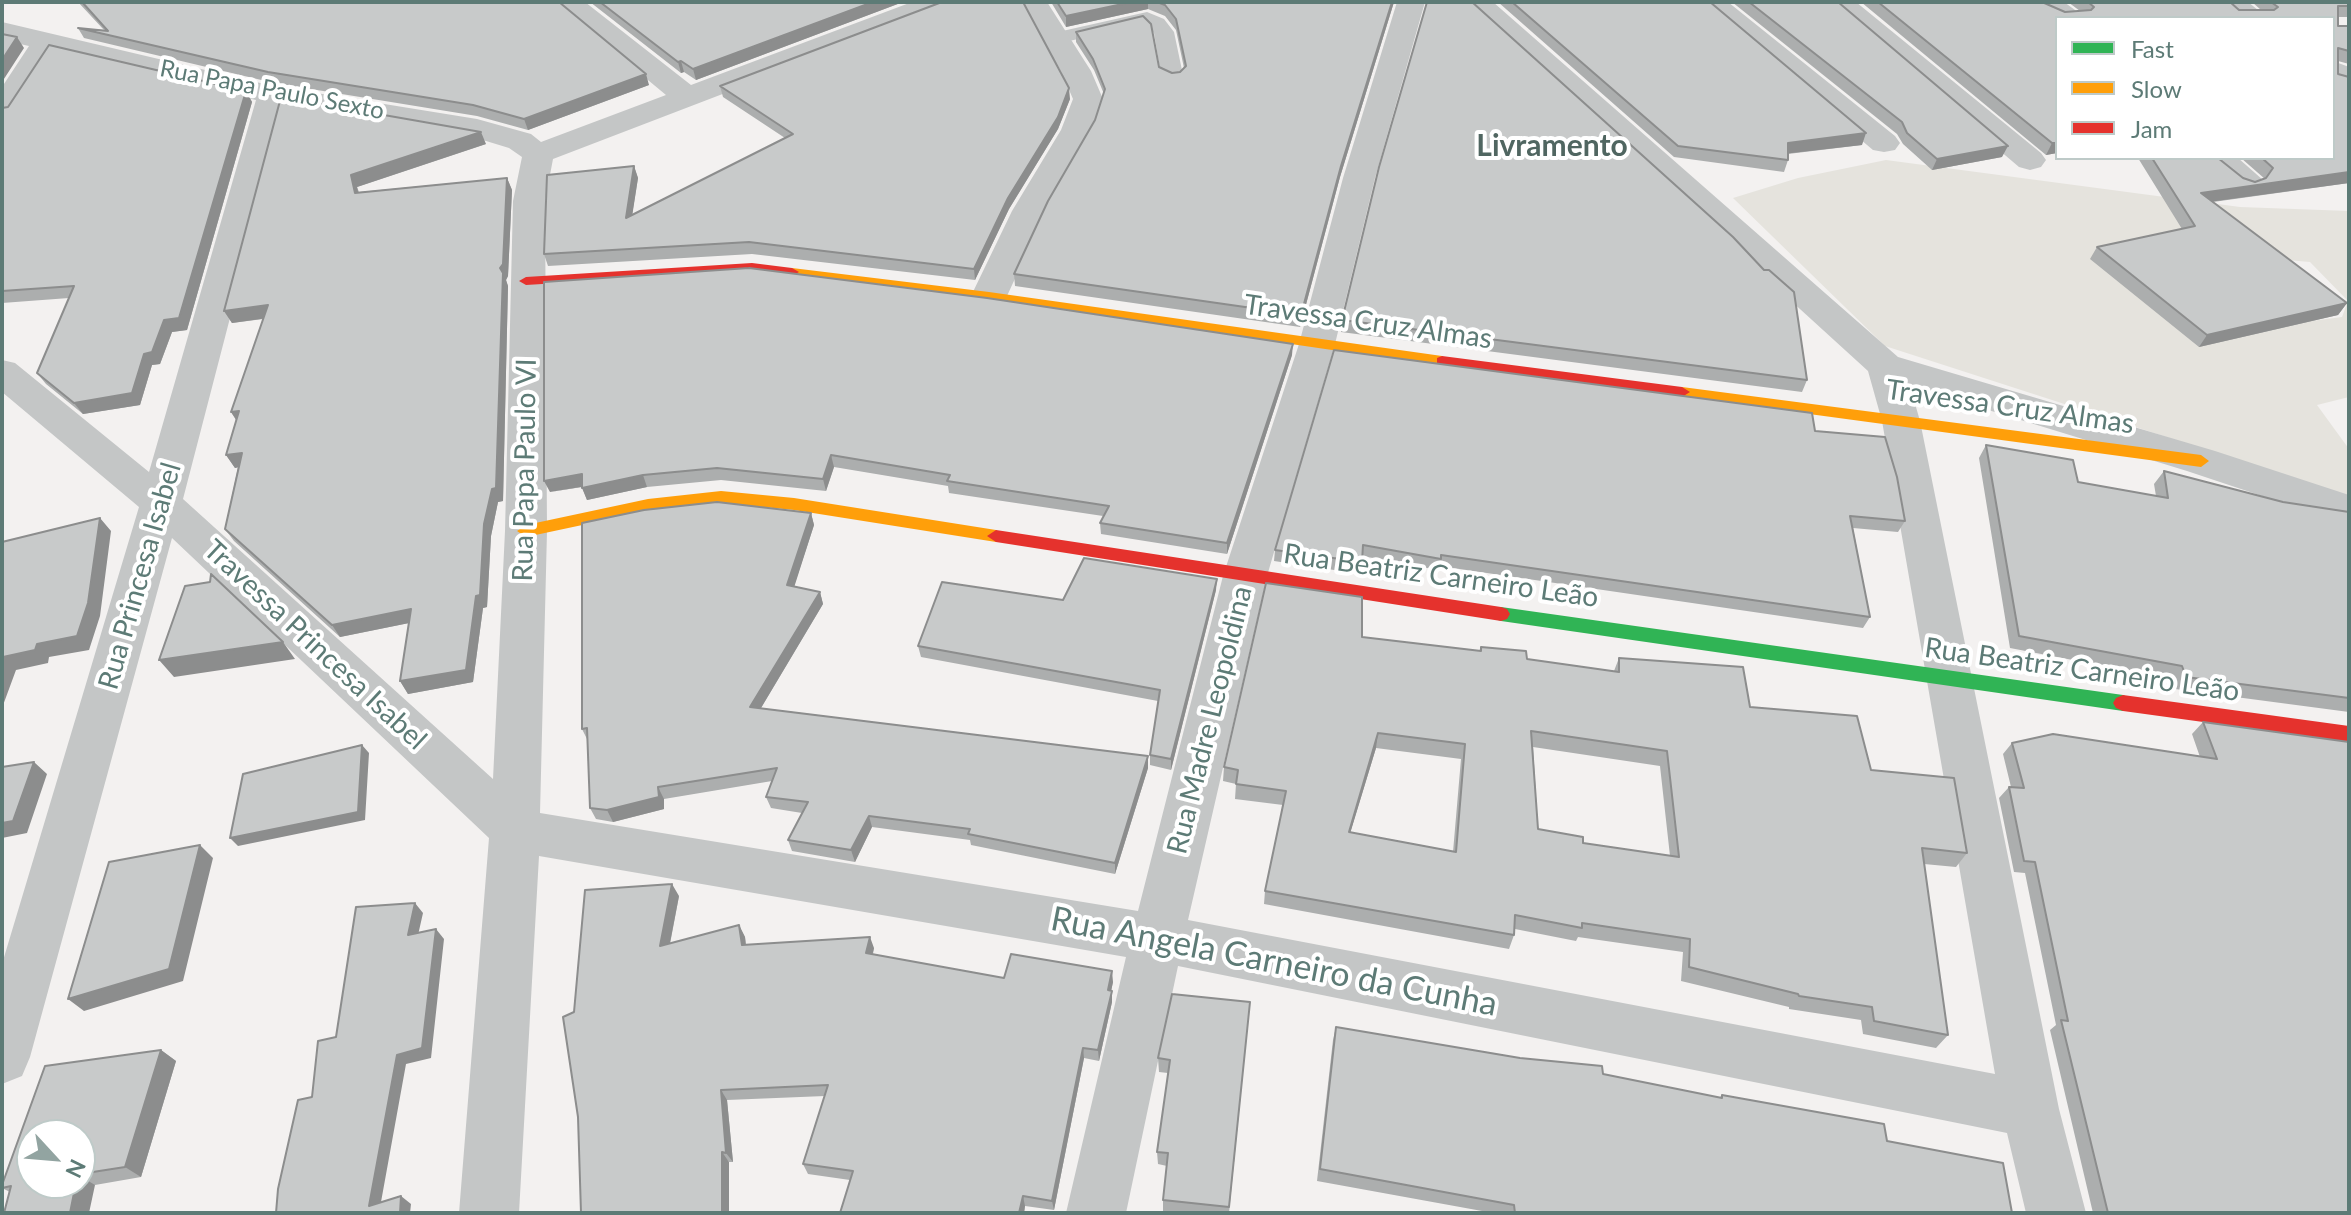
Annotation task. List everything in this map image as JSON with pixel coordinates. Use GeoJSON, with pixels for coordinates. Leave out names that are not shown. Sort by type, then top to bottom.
{"type":"FeatureCollection","features":[{"type":"Feature","properties":{"kind":"street"},"geometry":{"type":"LineString","coordinates":[[568,2],[689,98]]}},
{"type":"Feature","properties":{"kind":"street"},"geometry":{"type":"LineString","coordinates":[[538,154],[937,2]]}},
{"type":"Feature","properties":{"kind":"street"},"geometry":{"type":"LineString","coordinates":[[989,296],[1029,211],[1077,130],[1088,99],[1076,71],[1033,2]]}},
{"type":"Feature","properties":{"kind":"street","name":"Rua Madre Leopoldina"},"geometry":{"type":"LineString","coordinates":[[1096,1213],[1157,938],[1245,576],[1317,344],[1359,178],[1411,2]]}},
{"type":"Feature","properties":{"kind":"street"},"geometry":{"type":"LineString","coordinates":[[1711,2],[1884,143]]}},
{"type":"Feature","properties":{"kind":"street"},"geometry":{"type":"LineString","coordinates":[[1839,2],[2030,160]]}},
{"type":"Feature","properties":{"kind":"street"},"geometry":{"type":"LineString","coordinates":[[2044,2],[2068,16]]}},
{"type":"Feature","properties":{"kind":"street"},"geometry":{"type":"LineString","coordinates":[[2229,2],[2251,16]]}},
{"type":"Feature","properties":{"kind":"street"},"geometry":{"type":"LineString","coordinates":[[1485,3],[1885,366],[2201,461],[2349,510]]}},
{"type":"Feature","properties":{"kind":"street","name":"Rua Papa Paulo Sexto"},"geometry":{"type":"LineString","coordinates":[[2,31],[273,95],[477,128],[520,141],[538,154]]}},
{"type":"Feature","properties":{"kind":"street"},"geometry":{"type":"LineString","coordinates":[[2,110],[47,41]]}},
{"type":"Feature","properties":{"kind":"street","name":"Rua Princesa Isabel"},"geometry":{"type":"LineString","coordinates":[[2,1057],[161,503],[273,95]]}},
{"type":"Feature","properties":{"kind":"street","name":"Rua Papa Paulo VI"},"geometry":{"type":"LineString","coordinates":[[489,1213],[515,830],[526,531],[526,281],[529,201],[538,154]]}},
{"type":"Feature","properties":{"kind":"street"},"geometry":{"type":"LineString","coordinates":[[2220,160],[2247,180]]}},
{"type":"Feature","properties":{"kind":"street","name":"Travessa Cruz Almas"},"geometry":{"type":"LineString","coordinates":[[526,281],[752,267],[989,296],[1317,344],[2201,461]]}},
{"type":"Feature","properties":{"kind":"street"},"geometry":{"type":"LineString","coordinates":[[1885,366],[1901,421],[2030,1109],[2056,1213]]}},
{"type":"Feature","properties":{"kind":"street","name":"Travessa Princesa Isabel"},"geometry":{"type":"LineString","coordinates":[[2,372],[161,503],[515,830]]}},
{"type":"Feature","properties":{"kind":"street","name":"Rua Beatriz Carneiro Leão"},"geometry":{"type":"LineString","coordinates":[[526,531],[648,505],[721,497],[794,504],[1245,576],[1950,680],[2349,734]]}},
{"type":"Feature","properties":{"kind":"street","name":"Rua Angela Carneiro da Cunha"},"geometry":{"type":"LineString","coordinates":[[515,830],[1157,938],[2030,1109]]}},
{"type":"Feature","properties":{"kind":"lane"},"geometry":{"type":"LineString","coordinates":[[1056,38],[1147,18],[1157,23],[1164,32],[1172,75]]}},
{"type":"Feature","properties":{"kind":"shaded area"},"geometry":{"type":"Polygon","coordinates":[[[1886,160],[2240,207],[2349,211],[2349,397],[2317,405],[2349,449],[2349,496],[1885,346],[1733,198],[1798,178],[1886,160]],[[2264,258],[2304,322],[2342,317],[2348,301],[2310,262],[2264,258]]]}},
{"type":"Feature","properties":{"kind":"building"},"geometry":{"type":"Polygon","coordinates":[[[82,2],[559,2],[646,74],[524,119],[473,105],[268,72],[78,28],[108,31],[82,2]]]}},
{"type":"Feature","properties":{"kind":"building"},"geometry":{"type":"Polygon","coordinates":[[[600,2],[873,2],[693,69],[678,62],[600,2]]]}},
{"type":"Feature","properties":{"kind":"building"},"geometry":{"type":"Polygon","coordinates":[[[942,2],[1023,2],[1069,88],[1058,117],[1008,198],[974,269],[749,242],[544,254],[547,175],[634,166],[626,218],[793,134],[720,86],[942,2]]]}},
{"type":"Feature","properties":{"kind":"building"},"geometry":{"type":"Polygon","coordinates":[[[1057,2],[1132,2],[1066,16],[1057,2]]]}},
{"type":"Feature","properties":{"kind":"building"},"geometry":{"type":"Polygon","coordinates":[[[1157,2],[1392,2],[1341,166],[1301,315],[1014,274],[1048,201],[1095,120],[1105,89],[1093,59],[1076,32],[1143,16],[1151,24],[1159,67],[1172,73],[1180,72],[1186,66],[1176,19],[1165,5],[1157,2]]]}},
{"type":"Feature","properties":{"kind":"building"},"geometry":{"type":"Polygon","coordinates":[[[1427,2],[1472,2],[1733,237],[1764,270],[1769,270],[1794,292],[1807,380],[1342,320],[1379,167],[1427,2]]]}},
{"type":"Feature","properties":{"kind":"building"},"geometry":{"type":"Polygon","coordinates":[[[1512,2],[1710,2],[1866,133],[1788,143],[1788,160],[1678,146],[1512,2]]]}},
{"type":"Feature","properties":{"kind":"building"},"geometry":{"type":"Polygon","coordinates":[[[1749,2],[1838,2],[2008,146],[1937,159],[1907,133],[1902,122],[1749,2]]]}},
{"type":"Feature","properties":{"kind":"building"},"geometry":{"type":"Polygon","coordinates":[[[1878,2],[2042,2],[2065,12],[2091,10],[2094,7],[2088,2],[2230,2],[2239,10],[2274,10],[2278,7],[2271,2],[2349,2],[2349,6],[2338,6],[2338,26],[2349,26],[2349,51],[2338,48],[2338,74],[2349,77],[2349,172],[2201,193],[2347,303],[2207,335],[2097,247],[2195,226],[2153,160],[2220,160],[2243,178],[2255,182],[2266,178],[2273,168],[2264,160],[2335,160],[2335,16],[2055,16],[2055,143],[1878,2]]]}},
{"type":"Feature","properties":{"kind":"building"},"geometry":{"type":"Polygon","coordinates":[[[2,34],[17,37],[2,60],[2,34]]]}},
{"type":"Feature","properties":{"kind":"building"},"geometry":{"type":"Polygon","coordinates":[[[49,45],[246,91],[179,318],[164,320],[152,352],[144,354],[132,393],[74,403],[37,373],[74,286],[2,291],[2,108],[8,107],[49,45]]]}},
{"type":"Feature","properties":{"kind":"building"},"geometry":{"type":"Polygon","coordinates":[[[281,97],[481,132],[351,175],[355,193],[507,178],[503,264],[500,268],[503,273],[496,488],[492,489],[484,524],[480,595],[476,596],[466,670],[400,681],[411,609],[332,625],[225,529],[242,453],[226,455],[239,411],[231,412],[268,305],[224,311],[281,97]]]}},
{"type":"Feature","properties":{"kind":"building"},"geometry":{"type":"Polygon","coordinates":[[[749,268],[987,298],[1293,344],[1227,543],[1100,523],[1109,506],[947,481],[950,475],[831,455],[823,479],[717,468],[643,475],[582,488],[582,474],[544,481],[544,282],[749,268]]]}},
{"type":"Feature","properties":{"kind":"building"},"geometry":{"type":"Polygon","coordinates":[[[1334,350],[1812,413],[1815,431],[1885,437],[1897,477],[1905,521],[1850,516],[1870,617],[1441,555],[1441,559],[1363,545],[1362,562],[1275,550],[1334,350]]]}},
{"type":"Feature","properties":{"kind":"building"},"geometry":{"type":"Polygon","coordinates":[[[1986,445],[2073,460],[2078,482],[2168,498],[2164,471],[2283,502],[2349,512],[2349,698],[2186,677],[2182,666],[2019,636],[1986,445]]]}},
{"type":"Feature","properties":{"kind":"building"},"geometry":{"type":"Polygon","coordinates":[[[717,502],[811,513],[787,585],[820,592],[750,707],[1148,756],[1115,863],[968,834],[970,829],[869,816],[851,850],[788,840],[808,802],[766,797],[777,768],[658,787],[659,797],[607,810],[590,808],[587,728],[582,729],[582,523],[644,510],[717,502]]]}},
{"type":"Feature","properties":{"kind":"building"},"geometry":{"type":"Polygon","coordinates":[[[100,518],[88,603],[77,636],[37,644],[35,650],[2,659],[2,542],[100,518]]]}},
{"type":"Feature","properties":{"kind":"building"},"geometry":{"type":"Polygon","coordinates":[[[1084,558],[1217,579],[1171,759],[1150,755],[1160,690],[918,646],[942,582],[1063,600],[1084,558]]]}},
{"type":"Feature","properties":{"kind":"building"},"geometry":{"type":"Polygon","coordinates":[[[211,574],[283,642],[159,660],[185,586],[210,582],[211,574]]]}},
{"type":"Feature","properties":{"kind":"building"},"geometry":{"type":"Polygon","coordinates":[[[1266,583],[1362,597],[1362,637],[1481,651],[1481,647],[1526,651],[1527,659],[1619,672],[1619,658],[1743,667],[1750,707],[1857,716],[1871,770],[1954,778],[1967,853],[1922,848],[1948,1035],[1874,1021],[1872,1007],[1799,996],[1689,967],[1690,939],[1582,923],[1582,928],[1515,915],[1514,935],[1265,891],[1286,791],[1236,784],[1238,770],[1224,767],[1266,583]],[[1531,731],[1538,829],[1583,837],[1583,843],[1679,857],[1667,751],[1531,731]],[[1378,733],[1349,832],[1456,852],[1465,744],[1378,733]]]}},
{"type":"Feature","properties":{"kind":"building"},"geometry":{"type":"Polygon","coordinates":[[[2203,722],[2349,742],[2349,1213],[2108,1213],[2061,1020],[2068,1021],[2035,862],[2024,861],[2009,787],[2024,788],[2012,743],[2053,734],[2217,759],[2203,722]]]}},
{"type":"Feature","properties":{"kind":"building"},"geometry":{"type":"Polygon","coordinates":[[[362,745],[358,812],[230,838],[243,774],[362,745]]]}},
{"type":"Feature","properties":{"kind":"building"},"geometry":{"type":"Polygon","coordinates":[[[34,762],[13,821],[2,823],[2,767],[34,762]]]}},
{"type":"Feature","properties":{"kind":"building"},"geometry":{"type":"Polygon","coordinates":[[[200,845],[169,969],[68,999],[109,862],[200,845]]]}},
{"type":"Feature","properties":{"kind":"building"},"geometry":{"type":"Polygon","coordinates":[[[672,884],[660,946],[739,925],[742,945],[870,937],[866,953],[1004,978],[1011,954],[1112,971],[1108,990],[1112,991],[1098,1050],[1083,1048],[1052,1201],[1023,1196],[1019,1213],[840,1213],[853,1171],[803,1164],[828,1085],[721,1090],[726,1153],[722,1152],[722,1213],[581,1213],[578,1117],[563,1017],[574,1012],[585,890],[672,884]]]}},
{"type":"Feature","properties":{"kind":"building"},"geometry":{"type":"Polygon","coordinates":[[[415,903],[408,935],[436,929],[422,1048],[397,1055],[369,1206],[401,1196],[400,1213],[276,1213],[278,1189],[298,1100],[312,1097],[318,1041],[336,1037],[356,907],[415,903]]]}},
{"type":"Feature","properties":{"kind":"building"},"geometry":{"type":"Polygon","coordinates":[[[1172,994],[1250,1002],[1229,1207],[1163,1200],[1168,1153],[1157,1152],[1170,1060],[1158,1058],[1172,994]]]}},
{"type":"Feature","properties":{"kind":"building"},"geometry":{"type":"Polygon","coordinates":[[[1336,1027],[1520,1058],[1602,1066],[1603,1074],[1722,1098],[1722,1095],[1884,1124],[1887,1141],[2003,1163],[2012,1213],[1515,1213],[1514,1205],[1320,1169],[1336,1027]]]}},
{"type":"Feature","properties":{"kind":"building"},"geometry":{"type":"Polygon","coordinates":[[[161,1050],[125,1167],[96,1172],[96,1119],[26,1119],[45,1066],[161,1050]]]}},
{"type":"Feature","properties":{"kind":"building"},"geometry":{"type":"Polygon","coordinates":[[[16,1146],[16,1199],[73,1199],[70,1213],[4,1213],[11,1186],[2,1188],[16,1146]]]}},
{"type":"Feature","properties":{"kind":"traffic: fast"},"geometry":{"type":"LineString","coordinates":[[1501,614],[2123,703]]}},
{"type":"Feature","properties":{"kind":"traffic: slow"},"geometry":{"type":"LineString","coordinates":[[792,272],[989,296],[1442,361]]}},
{"type":"Feature","properties":{"kind":"traffic: slow"},"geometry":{"type":"LineString","coordinates":[[1682,392],[2201,461]]}},
{"type":"Feature","properties":{"kind":"traffic: slow"},"geometry":{"type":"LineString","coordinates":[[526,531],[648,505],[721,497],[794,504],[996,536]]}},
{"type":"Feature","properties":{"kind":"traffic: jam"},"geometry":{"type":"LineString","coordinates":[[526,281],[752,267],[792,272]]}},
{"type":"Feature","properties":{"kind":"traffic: jam"},"geometry":{"type":"LineString","coordinates":[[1442,361],[1682,392]]}},
{"type":"Feature","properties":{"kind":"traffic: jam"},"geometry":{"type":"LineString","coordinates":[[996,536],[1501,614]]}},
{"type":"Feature","properties":{"kind":"traffic: jam"},"geometry":{"type":"LineString","coordinates":[[2123,703],[2349,734]]}},
{"type":"Feature","properties":{"kind":"district","name":"Livramento"},"geometry":{"type":"Point","coordinates":[1552,146]}}]}
